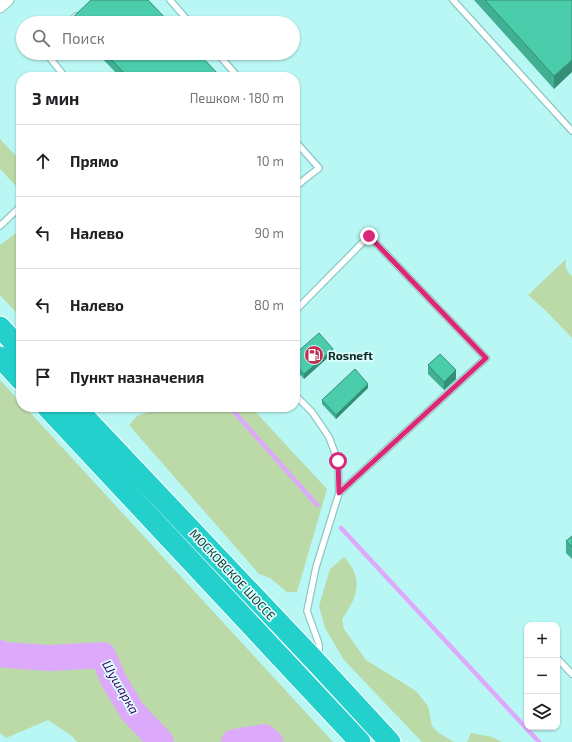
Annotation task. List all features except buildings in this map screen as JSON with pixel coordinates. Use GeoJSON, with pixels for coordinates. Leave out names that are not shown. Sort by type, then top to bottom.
{"type":"FeatureCollection","features":[{"type":"Feature","properties":{"kind":"highway"},"geometry":{"type":"LineString","coordinates":[[0,327],[16,345]]}},
{"type":"Feature","properties":{"kind":"highway"},"geometry":{"type":"LineString","coordinates":[[0,357],[16,375]]}},
{"type":"Feature","properties":{"kind":"highway","name":"МОСКОВСКОЕ ШОССЕ"},"geometry":{"type":"LineString","coordinates":[[52,412],[360,742]]}},
{"type":"Feature","properties":{"kind":"highway","name":"МОСКОВСКОЕ ШОССЕ"},"geometry":{"type":"LineString","coordinates":[[80,412],[390,742]]}},
{"type":"Feature","properties":{"kind":"street"},"geometry":{"type":"LineString","coordinates":[[0,7],[8,0]]}},
{"type":"Feature","properties":{"kind":"lane"},"geometry":{"type":"LineString","coordinates":[[170,0],[184,16]]}},
{"type":"Feature","properties":{"kind":"lane"},"geometry":{"type":"LineString","coordinates":[[453,0],[572,131]]}},
{"type":"Feature","properties":{"kind":"lane"},"geometry":{"type":"LineString","coordinates":[[52,60],[61,72]]}},
{"type":"Feature","properties":{"kind":"lane"},"geometry":{"type":"LineString","coordinates":[[223,60],[234,72]]}},
{"type":"Feature","properties":{"kind":"lane"},"geometry":{"type":"LineString","coordinates":[[300,147],[319,168],[300,183]]}},
{"type":"Feature","properties":{"kind":"lane"},"geometry":{"type":"LineString","coordinates":[[0,226],[16,211]]}},
{"type":"Feature","properties":{"kind":"lane"},"geometry":{"type":"LineString","coordinates":[[300,306],[369,236],[486,358],[339,493]]}},
{"type":"Feature","properties":{"kind":"lane"},"geometry":{"type":"LineString","coordinates":[[300,400],[312,412],[329,436],[338,461],[339,493],[316,567],[307,611],[319,644],[318,664]]}},
{"type":"Feature","properties":{"kind":"lane"},"geometry":{"type":"LineString","coordinates":[[560,661],[572,674]]}},
{"type":"Feature","properties":{"kind":"green space"},"geometry":{"type":"Polygon","coordinates":[[[0,139],[16,156],[16,186],[0,169],[0,139]]]}},
{"type":"Feature","properties":{"kind":"green space"},"geometry":{"type":"Polygon","coordinates":[[[16,233],[16,313],[0,295],[0,245],[16,233]]]}},
{"type":"Feature","properties":{"kind":"green space"},"geometry":{"type":"Polygon","coordinates":[[[566,259],[566,269],[572,276],[572,338],[528,295],[566,259]]]}},
{"type":"Feature","properties":{"kind":"green space"},"geometry":{"type":"Polygon","coordinates":[[[0,380],[16,398],[16,412],[30,412],[333,742],[77,742],[72,736],[48,720],[6,738],[0,733],[0,658],[16,661],[33,650],[5,648],[0,646],[0,380]]]}},
{"type":"Feature","properties":{"kind":"green space"},"geometry":{"type":"Polygon","coordinates":[[[149,412],[256,412],[327,489],[297,592],[287,592],[270,578],[259,574],[129,425],[137,416],[149,412]]]}},
{"type":"Feature","properties":{"kind":"green space"},"geometry":{"type":"Polygon","coordinates":[[[344,557],[354,572],[356,588],[352,603],[342,619],[344,629],[366,660],[416,691],[428,706],[432,726],[439,733],[454,742],[422,742],[344,660],[325,628],[319,606],[330,569],[344,557]]]}},
{"type":"Feature","properties":{"kind":"green space"},"geometry":{"type":"Polygon","coordinates":[[[471,733],[492,737],[502,742],[467,742],[471,733]]]}},
{"type":"Feature","properties":{"kind":"waterway"},"geometry":{"type":"LineString","coordinates":[[234,412],[317,505]]}},
{"type":"Feature","properties":{"kind":"waterway"},"geometry":{"type":"LineString","coordinates":[[341,528],[539,742]]}},
{"type":"Feature","properties":{"kind":"waterway","name":"Шушарка"},"geometry":{"type":"LineString","coordinates":[[0,653],[5,655],[50,658],[103,655],[113,679],[132,711],[161,742]]}},
{"type":"Feature","properties":{"kind":"waterway","name":"Шушарка"},"geometry":{"type":"LineString","coordinates":[[234,742],[264,737],[270,742]]}},
{"type":"Feature","properties":{"kind":"place","name":"Rosneft"},"geometry":{"type":"Point","coordinates":[314,355]}},
{"type":"Feature","properties":{"kind":"route"},"geometry":{"type":"LineString","coordinates":[[338,461],[339,493],[486,358],[369,236]]}}]}
